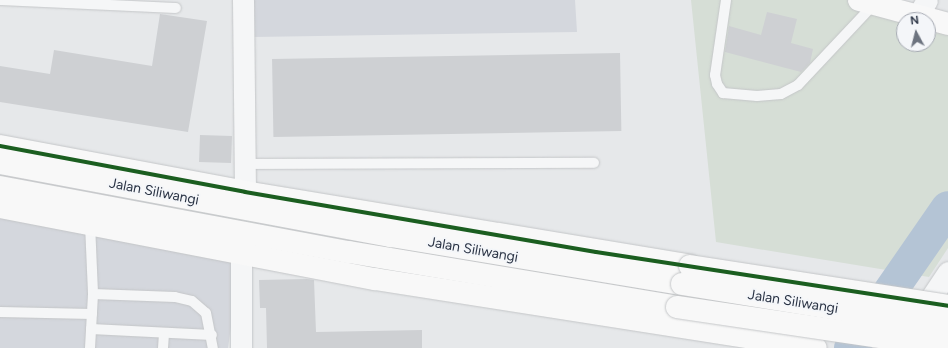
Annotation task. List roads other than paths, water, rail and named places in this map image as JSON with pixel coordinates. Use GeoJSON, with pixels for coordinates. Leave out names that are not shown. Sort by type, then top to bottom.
{"type":"FeatureCollection","features":[{"type":"Feature","properties":{"kind":"main road"},"geometry":{"type":"LineString","coordinates":[[867,2],[923,8],[948,24]]}},
{"type":"Feature","properties":{"kind":"main road"},"geometry":{"type":"LineString","coordinates":[[0,146],[245,192],[594,261]]}},
{"type":"Feature","properties":{"kind":"main road","name":"Jalan Siliwangi"},"geometry":{"type":"LineString","coordinates":[[0,163],[686,275],[948,327]]}},
{"type":"Feature","properties":{"kind":"main road","name":"Jalan Siliwangi"},"geometry":{"type":"LineString","coordinates":[[0,187],[625,299],[677,315],[948,347]]}},
{"type":"Feature","properties":{"kind":"main road"},"geometry":{"type":"LineString","coordinates":[[0,207],[241,254],[574,309],[677,315],[816,348]]}},
{"type":"Feature","properties":{"kind":"main road"},"geometry":{"type":"LineString","coordinates":[[686,275],[948,306]]}},
{"type":"Feature","properties":{"kind":"main road"},"geometry":{"type":"LineString","coordinates":[[537,284],[554,294],[574,309]]}},
{"type":"Feature","properties":{"kind":"main road"},"geometry":{"type":"LineString","coordinates":[[574,309],[600,301],[625,299]]}},
{"type":"Feature","properties":{"kind":"street"},"geometry":{"type":"LineString","coordinates":[[243,0],[245,192]]}},
{"type":"Feature","properties":{"kind":"street"},"geometry":{"type":"LineString","coordinates":[[240,348],[241,254]]}},
{"type":"Feature","properties":{"kind":"street"},"geometry":{"type":"LineString","coordinates":[[898,348],[938,283],[948,272]]}},
{"type":"Feature","properties":{"kind":"lane"},"geometry":{"type":"LineString","coordinates":[[0,0],[176,8]]}},
{"type":"Feature","properties":{"kind":"lane"},"geometry":{"type":"LineString","coordinates":[[726,0],[715,75],[717,84],[722,93],[757,96],[781,94],[798,85],[867,2]]}},
{"type":"Feature","properties":{"kind":"lane"},"geometry":{"type":"LineString","coordinates":[[245,164],[594,164]]}},
{"type":"Feature","properties":{"kind":"lane"},"geometry":{"type":"LineString","coordinates":[[90,224],[93,294],[90,348]]}},
{"type":"Feature","properties":{"kind":"lane"},"geometry":{"type":"LineString","coordinates":[[93,294],[175,297],[192,301],[206,313],[212,335],[213,348]]}},
{"type":"Feature","properties":{"kind":"lane"},"geometry":{"type":"LineString","coordinates":[[0,312],[92,314]]}},
{"type":"Feature","properties":{"kind":"lane"},"geometry":{"type":"LineString","coordinates":[[91,329],[212,335]]}},
{"type":"Feature","properties":{"kind":"lane"},"geometry":{"type":"LineString","coordinates":[[163,348],[164,333]]}},
{"type":"Feature","properties":{"kind":"waterway"},"geometry":{"type":"LineString","coordinates":[[851,348],[948,208]]}}]}
